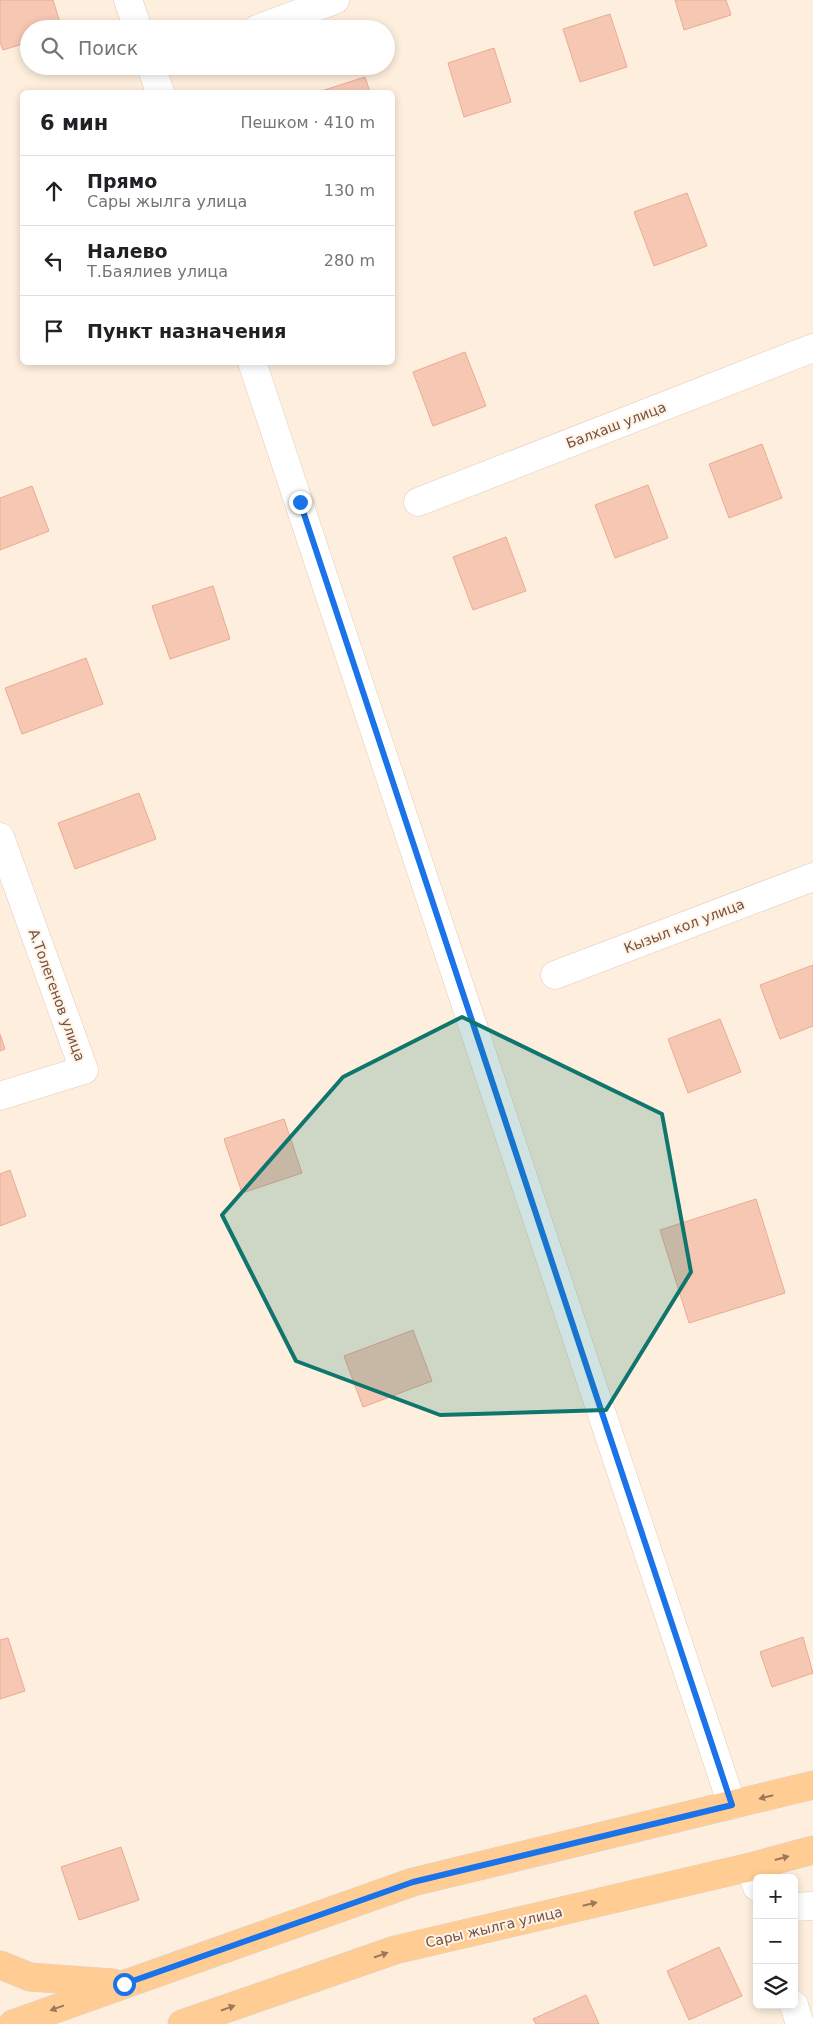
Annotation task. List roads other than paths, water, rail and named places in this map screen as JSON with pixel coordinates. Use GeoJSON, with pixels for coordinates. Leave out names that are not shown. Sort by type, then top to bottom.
{"type":"FeatureCollection","features":[{"type":"Feature","properties":{"kind":"main road"},"geometry":{"type":"LineString","coordinates":[[13,2024],[413,1882],[813,1785]]}},
{"type":"Feature","properties":{"kind":"main road","name":"Сары жылга улица"},"geometry":{"type":"LineString","coordinates":[[761,1874],[813,1850]]}},
{"type":"Feature","properties":{"kind":"main road","name":"Сары жылга улица"},"geometry":{"type":"LineString","coordinates":[[189,2022],[395,1950],[753,1877]]}},
{"type":"Feature","properties":{"kind":"main road"},"geometry":{"type":"LineString","coordinates":[[0,1965],[30,1977],[124,1984]]}},
{"type":"Feature","properties":{"kind":"street"},"geometry":{"type":"LineString","coordinates":[[128,0],[135,20]]}},
{"type":"Feature","properties":{"kind":"street"},"geometry":{"type":"LineString","coordinates":[[281,20],[335,0]]}},
{"type":"Feature","properties":{"kind":"street"},"geometry":{"type":"LineString","coordinates":[[154,75],[159,90]]}},
{"type":"Feature","properties":{"kind":"street","name":"Балхаш улица"},"geometry":{"type":"LineString","coordinates":[[418,502],[813,348]]}},
{"type":"Feature","properties":{"kind":"street"},"geometry":{"type":"LineString","coordinates":[[253,365],[732,1805]]}},
{"type":"Feature","properties":{"kind":"street","name":"А.Толегенов улица"},"geometry":{"type":"LineString","coordinates":[[0,837],[84,1070],[0,1096]]}},
{"type":"Feature","properties":{"kind":"street","name":"Кызыл кол улица"},"geometry":{"type":"LineString","coordinates":[[555,975],[813,877]]}},
{"type":"Feature","properties":{"kind":"street"},"geometry":{"type":"LineString","coordinates":[[798,1907],[813,1906]]}},
{"type":"Feature","properties":{"kind":"street"},"geometry":{"type":"LineString","coordinates":[[795,2009],[800,2024]]}}]}
